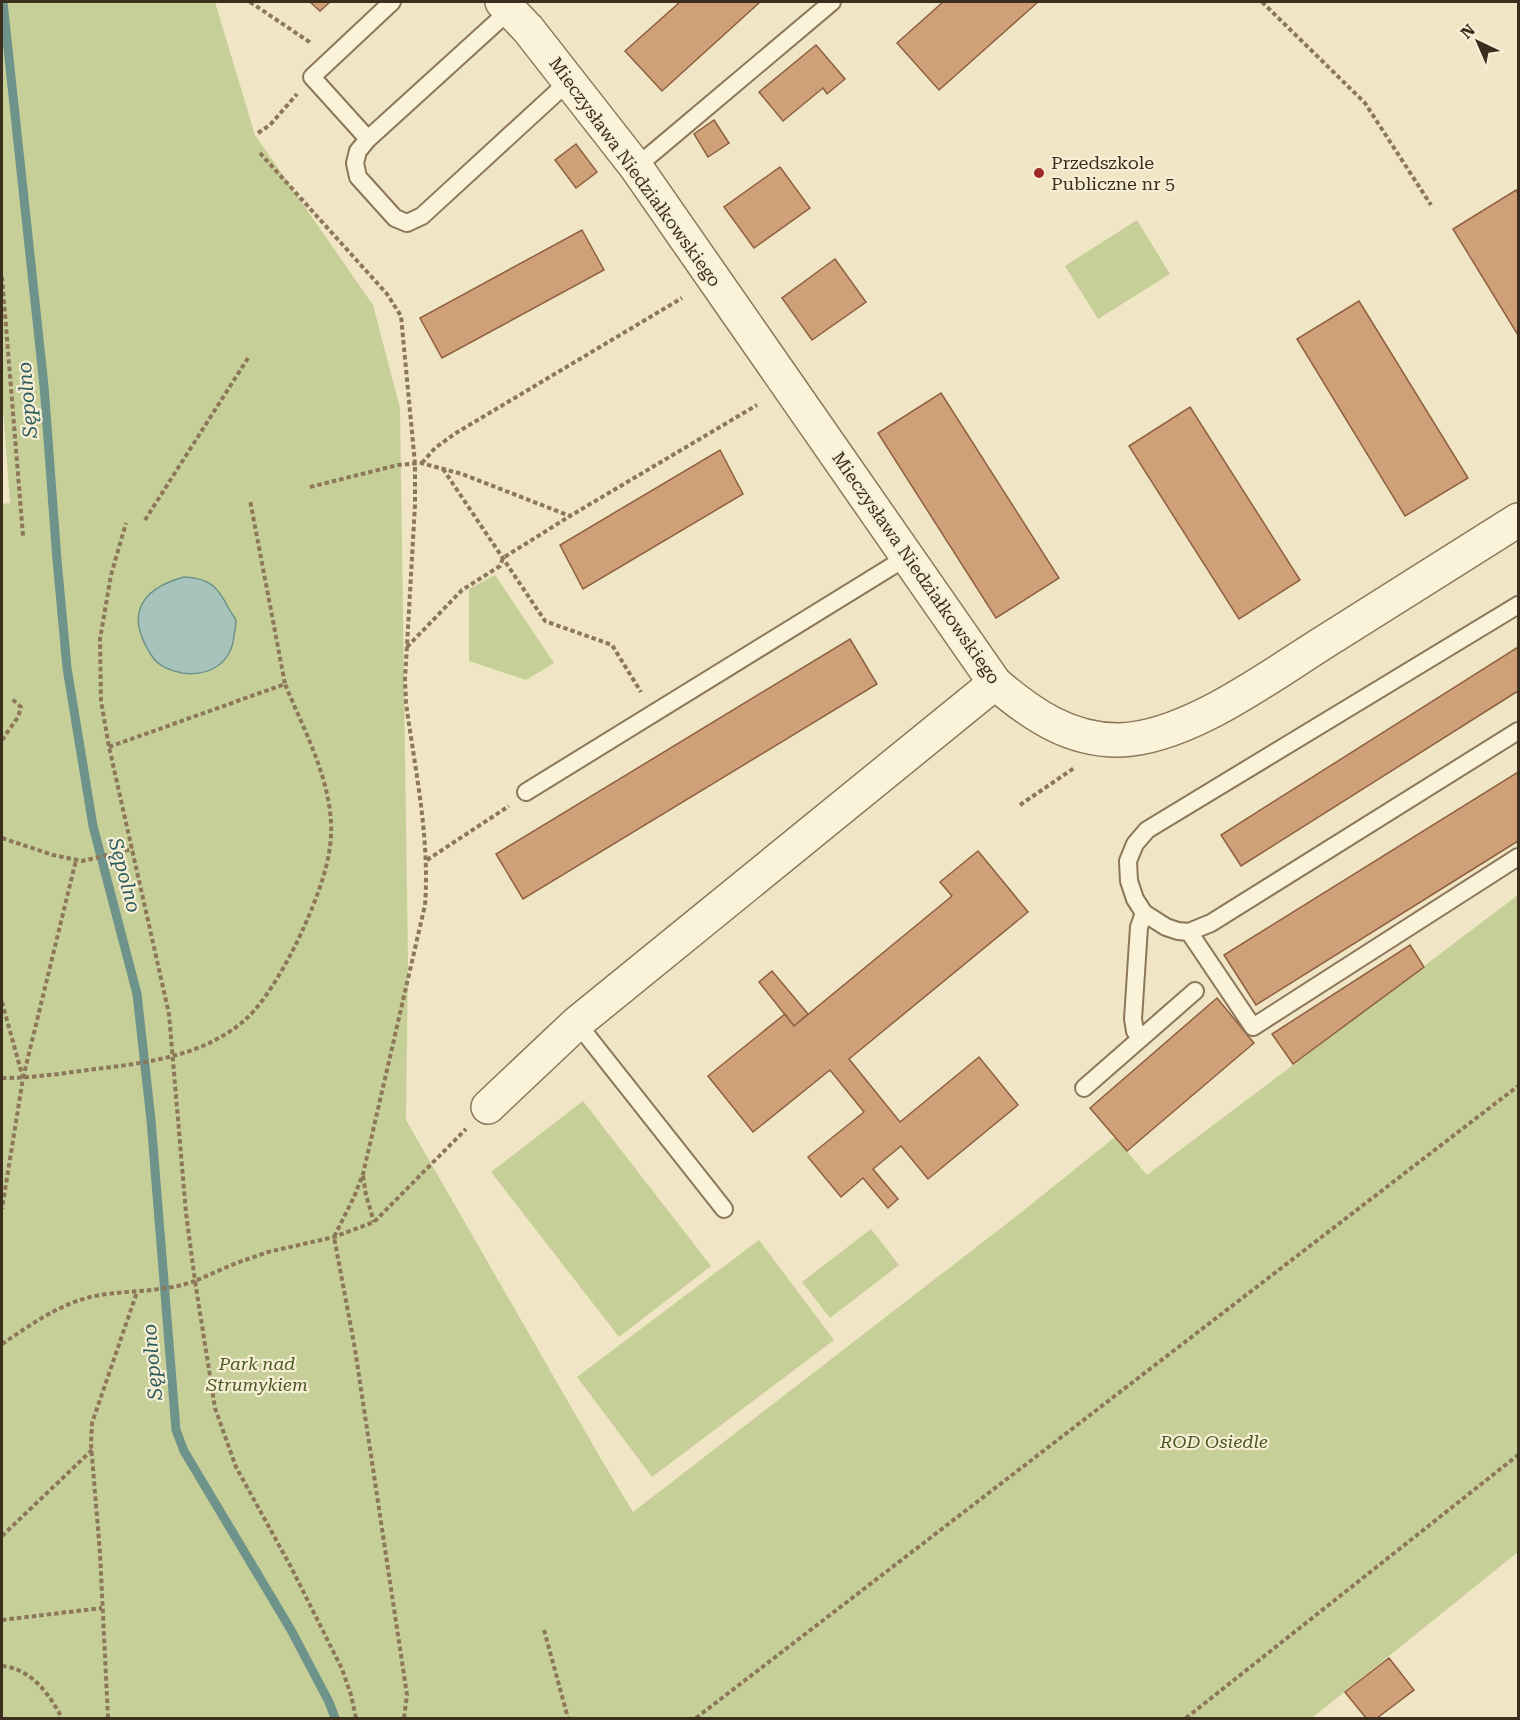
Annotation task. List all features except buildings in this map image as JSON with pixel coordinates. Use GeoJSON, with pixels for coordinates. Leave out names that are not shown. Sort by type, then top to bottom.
{"type":"FeatureCollection","features":[{"type":"Feature","properties":{"kind":"street","name":"Mieczysława Niedziałkowskiego"},"geometry":{"type":"LineString","coordinates":[[506,6],[528,29],[636,167],[995,683],[1018,703],[1049,723],[1080,735],[1120,740],[1163,734],[1234,698],[1518,520]]}},
{"type":"Feature","properties":{"kind":"street"},"geometry":{"type":"LineString","coordinates":[[488,1107],[577,1023],[995,683]]}},
{"type":"Feature","properties":{"kind":"lane"},"geometry":{"type":"LineString","coordinates":[[368,139],[312,78],[392,2]]}},
{"type":"Feature","properties":{"kind":"lane"},"geometry":{"type":"LineString","coordinates":[[636,167],[832,2]]}},
{"type":"Feature","properties":{"kind":"lane"},"geometry":{"type":"LineString","coordinates":[[506,6],[368,139],[358,151],[355,163],[358,177],[394,218],[407,223],[422,216],[438,203],[569,81]]}},
{"type":"Feature","properties":{"kind":"lane"},"geometry":{"type":"LineString","coordinates":[[525,792],[907,557]]}},
{"type":"Feature","properties":{"kind":"lane"},"geometry":{"type":"LineString","coordinates":[[1518,605],[1147,830],[1135,844],[1128,861],[1129,881],[1135,899],[1144,912],[1166,927],[1189,932],[1211,923],[1518,731]]}},
{"type":"Feature","properties":{"kind":"lane"},"geometry":{"type":"LineString","coordinates":[[1189,932],[1253,1027],[1518,857]]}},
{"type":"Feature","properties":{"kind":"lane"},"geometry":{"type":"LineString","coordinates":[[1140,1039],[1135,1031],[1133,1019],[1139,927],[1144,912]]}},
{"type":"Feature","properties":{"kind":"lane"},"geometry":{"type":"LineString","coordinates":[[1084,1089],[1195,991]]}},
{"type":"Feature","properties":{"kind":"lane"},"geometry":{"type":"LineString","coordinates":[[577,1023],[724,1209]]}},
{"type":"Feature","properties":{"kind":"path"},"geometry":{"type":"LineString","coordinates":[[250,2],[332,58]]}},
{"type":"Feature","properties":{"kind":"path"},"geometry":{"type":"LineString","coordinates":[[1262,2],[1365,103],[1431,206]]}},
{"type":"Feature","properties":{"kind":"path"},"geometry":{"type":"LineString","coordinates":[[258,133],[270,125],[312,78]]}},
{"type":"Feature","properties":{"kind":"path"},"geometry":{"type":"LineString","coordinates":[[260,153],[387,294],[399,311],[404,340],[414,464],[406,703],[427,860],[425,905],[363,1174],[334,1237],[355,1349],[407,1695],[404,1719]]}},
{"type":"Feature","properties":{"kind":"path"},"geometry":{"type":"LineString","coordinates":[[2,277],[23,536]]}},
{"type":"Feature","properties":{"kind":"path"},"geometry":{"type":"LineString","coordinates":[[422,463],[435,448],[456,433],[682,298]]}},
{"type":"Feature","properties":{"kind":"path"},"geometry":{"type":"LineString","coordinates":[[146,520],[248,358]]}},
{"type":"Feature","properties":{"kind":"path"},"geometry":{"type":"LineString","coordinates":[[407,647],[462,590],[500,566],[503,558],[757,405]]}},
{"type":"Feature","properties":{"kind":"path"},"geometry":{"type":"LineString","coordinates":[[310,487],[398,465],[422,463],[570,516]]}},
{"type":"Feature","properties":{"kind":"path"},"geometry":{"type":"LineString","coordinates":[[443,469],[545,621],[612,645],[654,713]]}},
{"type":"Feature","properties":{"kind":"path"},"geometry":{"type":"LineString","coordinates":[[2,1078],[23,1078],[160,1060],[173,1057],[220,1037],[246,1018],[268,990],[292,953],[314,904],[329,856],[331,823],[322,774],[285,684],[250,500]]}},
{"type":"Feature","properties":{"kind":"path"},"geometry":{"type":"LineString","coordinates":[[126,523],[111,575],[100,639],[101,701],[109,747],[169,1014],[186,1213],[215,1408],[236,1467],[291,1567],[342,1669],[356,1719]]}},
{"type":"Feature","properties":{"kind":"path"},"geometry":{"type":"LineString","coordinates":[[109,747],[285,684]]}},
{"type":"Feature","properties":{"kind":"path"},"geometry":{"type":"LineString","coordinates":[[2,740],[18,717],[21,707],[11,698]]}},
{"type":"Feature","properties":{"kind":"path"},"geometry":{"type":"LineString","coordinates":[[1020,805],[1077,766]]}},
{"type":"Feature","properties":{"kind":"path"},"geometry":{"type":"LineString","coordinates":[[427,860],[504,811],[525,792]]}},
{"type":"Feature","properties":{"kind":"path"},"geometry":{"type":"LineString","coordinates":[[2,838],[53,855],[82,861],[133,849]]}},
{"type":"Feature","properties":{"kind":"path"},"geometry":{"type":"LineString","coordinates":[[2,1209],[23,1078],[76,860]]}},
{"type":"Feature","properties":{"kind":"path"},"geometry":{"type":"LineString","coordinates":[[2,1002],[23,1078]]}},
{"type":"Feature","properties":{"kind":"path"},"geometry":{"type":"LineString","coordinates":[[696,1719],[1518,1086]]}},
{"type":"Feature","properties":{"kind":"path"},"geometry":{"type":"LineString","coordinates":[[2,1344],[59,1309],[80,1300],[176,1288],[268,1252],[334,1237],[374,1222],[488,1107]]}},
{"type":"Feature","properties":{"kind":"path"},"geometry":{"type":"LineString","coordinates":[[363,1174],[374,1222]]}},
{"type":"Feature","properties":{"kind":"path"},"geometry":{"type":"LineString","coordinates":[[108,1719],[92,1423],[137,1292]]}},
{"type":"Feature","properties":{"kind":"path"},"geometry":{"type":"LineString","coordinates":[[2,1536],[92,1450]]}},
{"type":"Feature","properties":{"kind":"path"},"geometry":{"type":"LineString","coordinates":[[1186,1719],[1518,1455]]}},
{"type":"Feature","properties":{"kind":"path"},"geometry":{"type":"LineString","coordinates":[[2,1620],[102,1608]]}},
{"type":"Feature","properties":{"kind":"path"},"geometry":{"type":"LineString","coordinates":[[544,1630],[568,1719]]}},
{"type":"Feature","properties":{"kind":"path"},"geometry":{"type":"LineString","coordinates":[[2,1666],[31,1678],[50,1696],[62,1719]]}},
{"type":"Feature","properties":{"kind":"green space"},"geometry":{"type":"Polygon","coordinates":[[[2,2],[215,2],[255,135],[373,305],[400,408],[408,961],[406,1120],[633,1512],[1014,1218],[1115,1137],[1147,1175],[1518,895],[1518,1552],[1312,1718],[2,1718],[2,504],[10,503],[2,396],[2,2]]]}},
{"type":"Feature","properties":{"kind":"green space"},"geometry":{"type":"Polygon","coordinates":[[[1137,220],[1170,274],[1098,319],[1065,266],[1137,220]]]}},
{"type":"Feature","properties":{"kind":"green space"},"geometry":{"type":"Polygon","coordinates":[[[495,575],[554,663],[526,680],[469,661],[469,589],[495,575]]]}},
{"type":"Feature","properties":{"kind":"green space"},"geometry":{"type":"Polygon","coordinates":[[[583,1101],[711,1266],[619,1337],[491,1172],[583,1101]]]}},
{"type":"Feature","properties":{"kind":"green space"},"geometry":{"type":"Polygon","coordinates":[[[871,1229],[899,1265],[830,1318],[802,1282],[871,1229]]]}},
{"type":"Feature","properties":{"kind":"green space"},"geometry":{"type":"Polygon","coordinates":[[[759,1240],[834,1340],[652,1477],[577,1377],[759,1240]]]}},
{"type":"Feature","properties":{"kind":"water"},"geometry":{"type":"Polygon","coordinates":[[[184,577],[200,579],[217,589],[236,621],[229,653],[217,666],[201,673],[182,673],[160,665],[145,644],[140,631],[138,618],[140,607],[146,598],[155,590],[184,577]]]}},
{"type":"Feature","properties":{"kind":"waterway","name":"Sępolno"},"geometry":{"type":"LineString","coordinates":[[3,2],[44,386],[67,668],[93,826],[137,994],[151,1120],[176,1430],[184,1451],[291,1630],[335,1718]]}},
{"type":"Feature","properties":{"kind":"place","name":"Przedszkole Publiczne nr 5"},"geometry":{"type":"Point","coordinates":[1039,173]}},
{"type":"Feature","properties":{"kind":"park label","name":"Park nad Strumykiem"},"geometry":{"type":"Point","coordinates":[257,1374]}},
{"type":"Feature","properties":{"kind":"park label","name":"ROD Osiedle"},"geometry":{"type":"Point","coordinates":[1214,1442]}}]}
